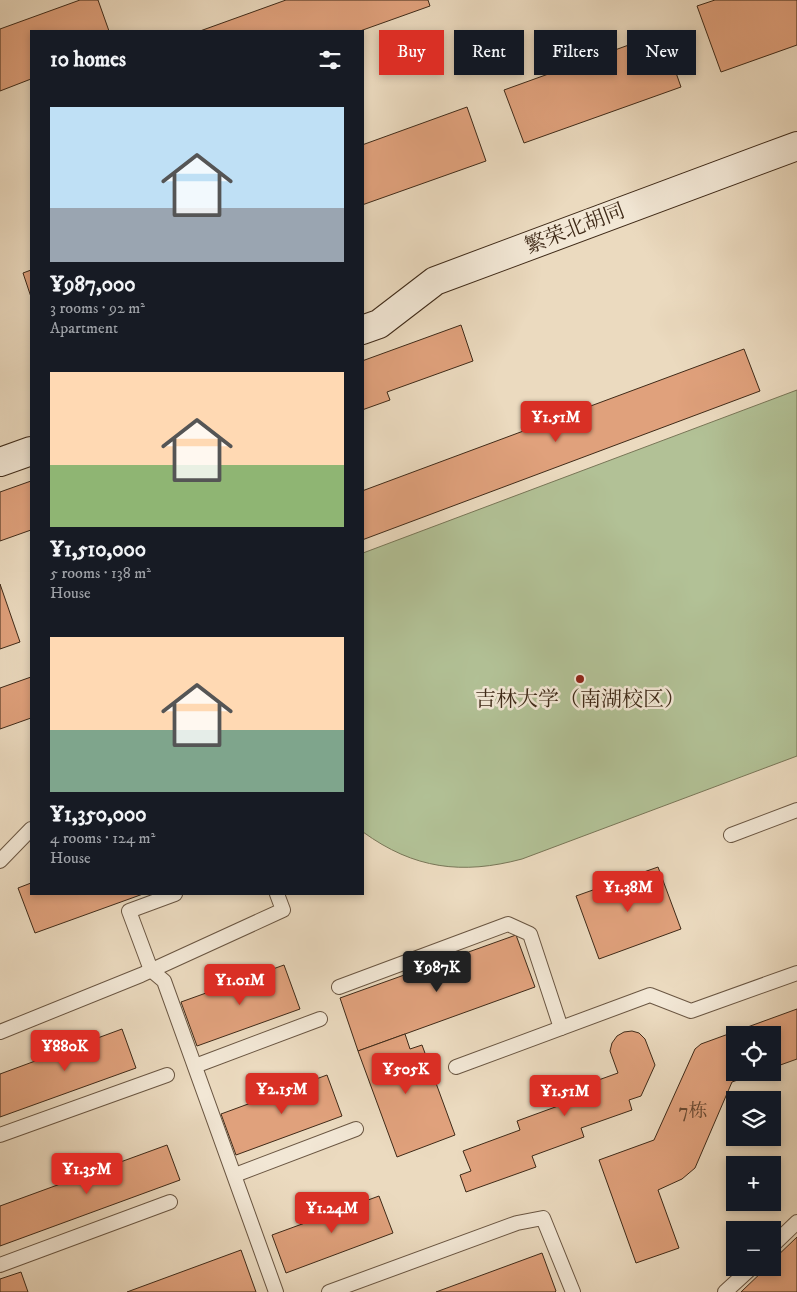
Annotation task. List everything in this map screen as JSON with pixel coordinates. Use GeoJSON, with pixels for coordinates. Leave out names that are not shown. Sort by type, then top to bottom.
{"type":"FeatureCollection","features":[{"type":"Feature","properties":{"kind":"street","name":"繁荣北胡同"},"geometry":{"type":"LineString","coordinates":[[364,329],[379,324],[435,281],[797,146]]}},
{"type":"Feature","properties":{"kind":"street"},"geometry":{"type":"LineString","coordinates":[[0,462],[30,451]]}},
{"type":"Feature","properties":{"kind":"lane"},"geometry":{"type":"LineString","coordinates":[[731,835],[797,810]]}},
{"type":"Feature","properties":{"kind":"lane"},"geometry":{"type":"LineString","coordinates":[[0,861],[30,830]]}},
{"type":"Feature","properties":{"kind":"lane"},"geometry":{"type":"LineString","coordinates":[[172,895],[129,911],[151,970],[164,981],[276,1292]]}},
{"type":"Feature","properties":{"kind":"lane"},"geometry":{"type":"LineString","coordinates":[[0,1032],[151,970],[283,910],[277,895]]}},
{"type":"Feature","properties":{"kind":"lane"},"geometry":{"type":"LineString","coordinates":[[339,987],[508,924],[530,934],[562,1028]]}},
{"type":"Feature","properties":{"kind":"lane"},"geometry":{"type":"LineString","coordinates":[[456,1067],[650,995],[691,1011],[797,973]]}},
{"type":"Feature","properties":{"kind":"lane"},"geometry":{"type":"LineString","coordinates":[[195,1066],[320,1019]]}},
{"type":"Feature","properties":{"kind":"lane"},"geometry":{"type":"LineString","coordinates":[[0,1135],[166,1075]]}},
{"type":"Feature","properties":{"kind":"lane"},"geometry":{"type":"LineString","coordinates":[[235,1175],[356,1129]]}},
{"type":"Feature","properties":{"kind":"lane"},"geometry":{"type":"LineString","coordinates":[[0,1265],[170,1202]]}},
{"type":"Feature","properties":{"kind":"lane"},"geometry":{"type":"LineString","coordinates":[[328,1292],[517,1223],[543,1218],[573,1292]]}},
{"type":"Feature","properties":{"kind":"lane"},"geometry":{"type":"LineString","coordinates":[[781,1237],[797,1222]]}},
{"type":"Feature","properties":{"kind":"lane"},"geometry":{"type":"LineString","coordinates":[[725,1292],[742,1276]]}},
{"type":"Feature","properties":{"kind":"green space"},"geometry":{"type":"Polygon","coordinates":[[[797,390],[797,756],[522,859],[479,867],[459,867],[420,861],[401,854],[364,833],[364,553],[797,390]]]}},
{"type":"Feature","properties":{"kind":"building"},"geometry":{"type":"Polygon","coordinates":[[[80,0],[98,0],[109,30],[30,30],[30,79],[0,91],[0,29],[80,0]]]}},
{"type":"Feature","properties":{"kind":"building"},"geometry":{"type":"Polygon","coordinates":[[[286,0],[428,0],[430,6],[363,30],[203,30],[286,0]]]}},
{"type":"Feature","properties":{"kind":"building"},"geometry":{"type":"Polygon","coordinates":[[[715,0],[797,0],[797,45],[721,72],[697,6],[715,0]]]}},
{"type":"Feature","properties":{"kind":"building"},"geometry":{"type":"Polygon","coordinates":[[[627,46],[627,75],[677,75],[681,87],[524,143],[504,90],[546,75],[617,75],[617,49],[627,46]]]}},
{"type":"Feature","properties":{"kind":"building"},"geometry":{"type":"Polygon","coordinates":[[[467,107],[486,161],[364,204],[364,144],[467,107]]]}},
{"type":"Feature","properties":{"kind":"building"},"geometry":{"type":"Polygon","coordinates":[[[30,270],[30,294],[23,273],[30,270]]]}},
{"type":"Feature","properties":{"kind":"building"},"geometry":{"type":"Polygon","coordinates":[[[461,325],[473,361],[387,392],[390,400],[364,409],[364,360],[461,325]]]}},
{"type":"Feature","properties":{"kind":"building"},"geometry":{"type":"Polygon","coordinates":[[[744,349],[760,391],[364,539],[364,490],[744,349]]]}},
{"type":"Feature","properties":{"kind":"building"},"geometry":{"type":"Polygon","coordinates":[[[30,481],[30,530],[0,541],[0,492],[30,481]]]}},
{"type":"Feature","properties":{"kind":"building"},"geometry":{"type":"Polygon","coordinates":[[[0,584],[20,642],[0,649],[0,584]]]}},
{"type":"Feature","properties":{"kind":"building"},"geometry":{"type":"Polygon","coordinates":[[[30,677],[30,718],[0,729],[0,688],[30,677]]]}},
{"type":"Feature","properties":{"kind":"building"},"geometry":{"type":"Polygon","coordinates":[[[658,867],[681,929],[599,959],[576,896],[658,867]]]}},
{"type":"Feature","properties":{"kind":"building"},"geometry":{"type":"Polygon","coordinates":[[[30,883],[30,895],[140,895],[35,933],[18,888],[30,883]]]}},
{"type":"Feature","properties":{"kind":"building"},"geometry":{"type":"Polygon","coordinates":[[[516,935],[535,987],[358,1051],[340,998],[516,935]]]}},
{"type":"Feature","properties":{"kind":"building"},"geometry":{"type":"Polygon","coordinates":[[[284,965],[300,1009],[197,1046],[181,1002],[284,965]]]}},
{"type":"Feature","properties":{"kind":"building"},"geometry":{"type":"Polygon","coordinates":[[[797,1009],[797,1059],[781,1065],[781,1026],[750,1026],[797,1009]]]}},
{"type":"Feature","properties":{"kind":"building"},"geometry":{"type":"Polygon","coordinates":[[[122,1029],[136,1068],[0,1117],[0,1074],[122,1029]]]}},
{"type":"Feature","properties":{"kind":"building"},"geometry":{"type":"Polygon","coordinates":[[[632,1031],[639,1033],[645,1039],[655,1065],[641,1096],[629,1100],[632,1110],[581,1128],[584,1137],[532,1156],[536,1167],[466,1192],[460,1175],[471,1171],[463,1151],[520,1130],[517,1121],[569,1102],[565,1092],[618,1073],[610,1051],[612,1043],[617,1036],[624,1032],[632,1031]]]}},
{"type":"Feature","properties":{"kind":"building"},"geometry":{"type":"Polygon","coordinates":[[[405,1034],[410,1049],[422,1045],[455,1135],[397,1157],[358,1051],[405,1034]]]}},
{"type":"Feature","properties":{"kind":"building"},"geometry":{"type":"Polygon","coordinates":[[[726,1035],[726,1081],[735,1081],[732,1082],[728,1091],[726,1091],[726,1096],[695,1168],[682,1179],[658,1190],[679,1248],[636,1263],[599,1160],[654,1140],[695,1049],[701,1044],[726,1035]]]}},
{"type":"Feature","properties":{"kind":"building"},"geometry":{"type":"Polygon","coordinates":[[[327,1075],[342,1116],[236,1155],[221,1114],[327,1075]]]}},
{"type":"Feature","properties":{"kind":"building"},"geometry":{"type":"Polygon","coordinates":[[[167,1145],[180,1180],[0,1246],[0,1206],[167,1145]]]}},
{"type":"Feature","properties":{"kind":"building"},"geometry":{"type":"Polygon","coordinates":[[[379,1196],[393,1233],[286,1273],[272,1235],[379,1196]]]}},
{"type":"Feature","properties":{"kind":"building"},"geometry":{"type":"Polygon","coordinates":[[[797,1237],[797,1292],[741,1292],[758,1276],[781,1276],[781,1252],[797,1237]]]}},
{"type":"Feature","properties":{"kind":"building"},"geometry":{"type":"Polygon","coordinates":[[[241,1250],[256,1292],[127,1292],[241,1250]]]}},
{"type":"Feature","properties":{"kind":"building"},"geometry":{"type":"Polygon","coordinates":[[[542,1253],[555,1292],[436,1292],[542,1253]]]}},
{"type":"Feature","properties":{"kind":"building"},"geometry":{"type":"Polygon","coordinates":[[[21,1272],[28,1292],[0,1292],[0,1279],[21,1272]]]}},
{"type":"Feature","properties":{"kind":"place","name":"吉林大学（南湖校区）"},"geometry":{"type":"Point","coordinates":[580,679]}}]}
